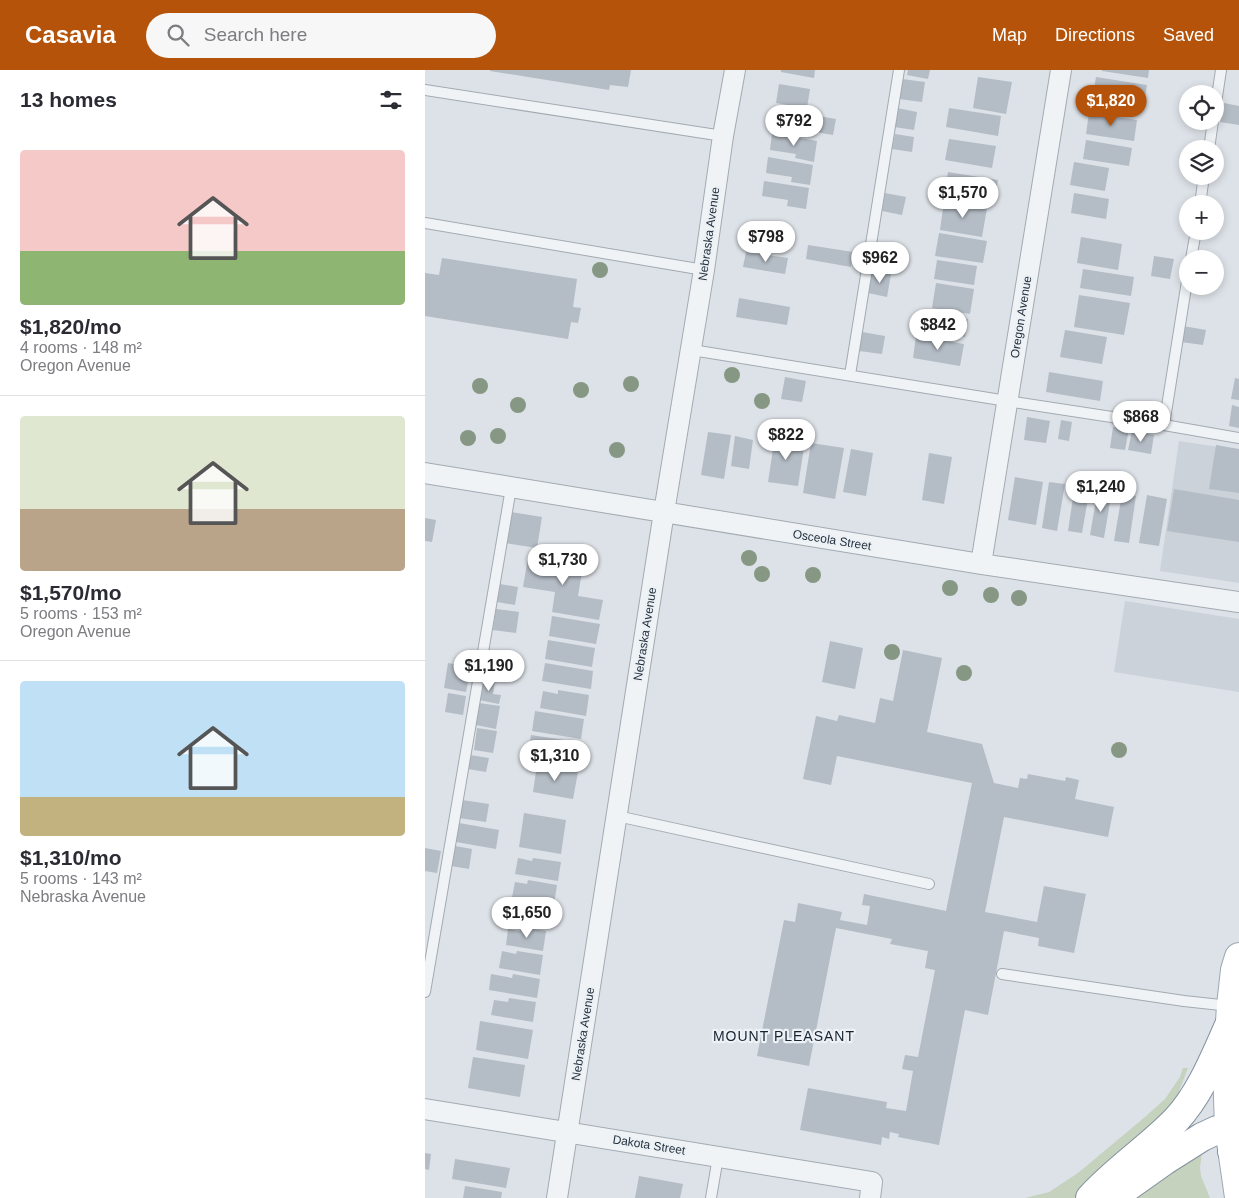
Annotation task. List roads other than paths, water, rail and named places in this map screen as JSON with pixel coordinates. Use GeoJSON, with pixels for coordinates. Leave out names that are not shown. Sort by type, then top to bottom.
{"type":"FeatureCollection","features":[{"type":"Feature","properties":{"kind":"main road"},"geometry":{"type":"LineString","coordinates":[[1239,957],[1235,970],[1230,1014],[1227,1068],[1235,1136],[1239,1197]]}},
{"type":"Feature","properties":{"kind":"main road"},"geometry":{"type":"LineString","coordinates":[[1090,1198],[1112,1175],[1176,1120],[1191,1102],[1213,1060],[1230,1014]]}},
{"type":"Feature","properties":{"kind":"main road"},"geometry":{"type":"LineString","coordinates":[[1112,1198],[1202,1137],[1217,1130],[1235,1136]]}},
{"type":"Feature","properties":{"kind":"street","name":"Nebraska Avenue"},"geometry":{"type":"LineString","coordinates":[[557,1198],[664,512],[692,350],[723,136],[735,70]]}},
{"type":"Feature","properties":{"kind":"street","name":"Oregon Avenue"},"geometry":{"type":"LineString","coordinates":[[981,564],[1061,70]]}},
{"type":"Feature","properties":{"kind":"street","name":"Osceola Street"},"geometry":{"type":"LineString","coordinates":[[425,473],[981,564],[1239,602]]}},
{"type":"Feature","properties":{"kind":"street","name":"Dakota Street"},"geometry":{"type":"LineString","coordinates":[[425,1109],[718,1157],[871,1190]]}},
{"type":"Feature","properties":{"kind":"lane"},"geometry":{"type":"LineString","coordinates":[[850,375],[899,70]]}},
{"type":"Feature","properties":{"kind":"lane"},"geometry":{"type":"LineString","coordinates":[[1219,85],[1221,70]]}},
{"type":"Feature","properties":{"kind":"lane"},"geometry":{"type":"LineString","coordinates":[[425,90],[723,136]]}},
{"type":"Feature","properties":{"kind":"lane"},"geometry":{"type":"LineString","coordinates":[[425,223],[704,270]]}},
{"type":"Feature","properties":{"kind":"lane"},"geometry":{"type":"LineString","coordinates":[[1165,425],[1185,295]]}},
{"type":"Feature","properties":{"kind":"lane"},"geometry":{"type":"LineString","coordinates":[[692,350],[1239,438]]}},
{"type":"Feature","properties":{"kind":"lane"},"geometry":{"type":"LineString","coordinates":[[425,992],[511,488]]}},
{"type":"Feature","properties":{"kind":"lane"},"geometry":{"type":"LineString","coordinates":[[617,816],[929,884]]}},
{"type":"Feature","properties":{"kind":"lane"},"geometry":{"type":"LineString","coordinates":[[1003,974],[1184,1001],[1230,1014]]}},
{"type":"Feature","properties":{"kind":"lane"},"geometry":{"type":"LineString","coordinates":[[711,1198],[718,1157]]}},
{"type":"Feature","properties":{"kind":"district","name":"MOUNT PLEASANT"},"geometry":{"type":"Point","coordinates":[784,1036]}}]}
